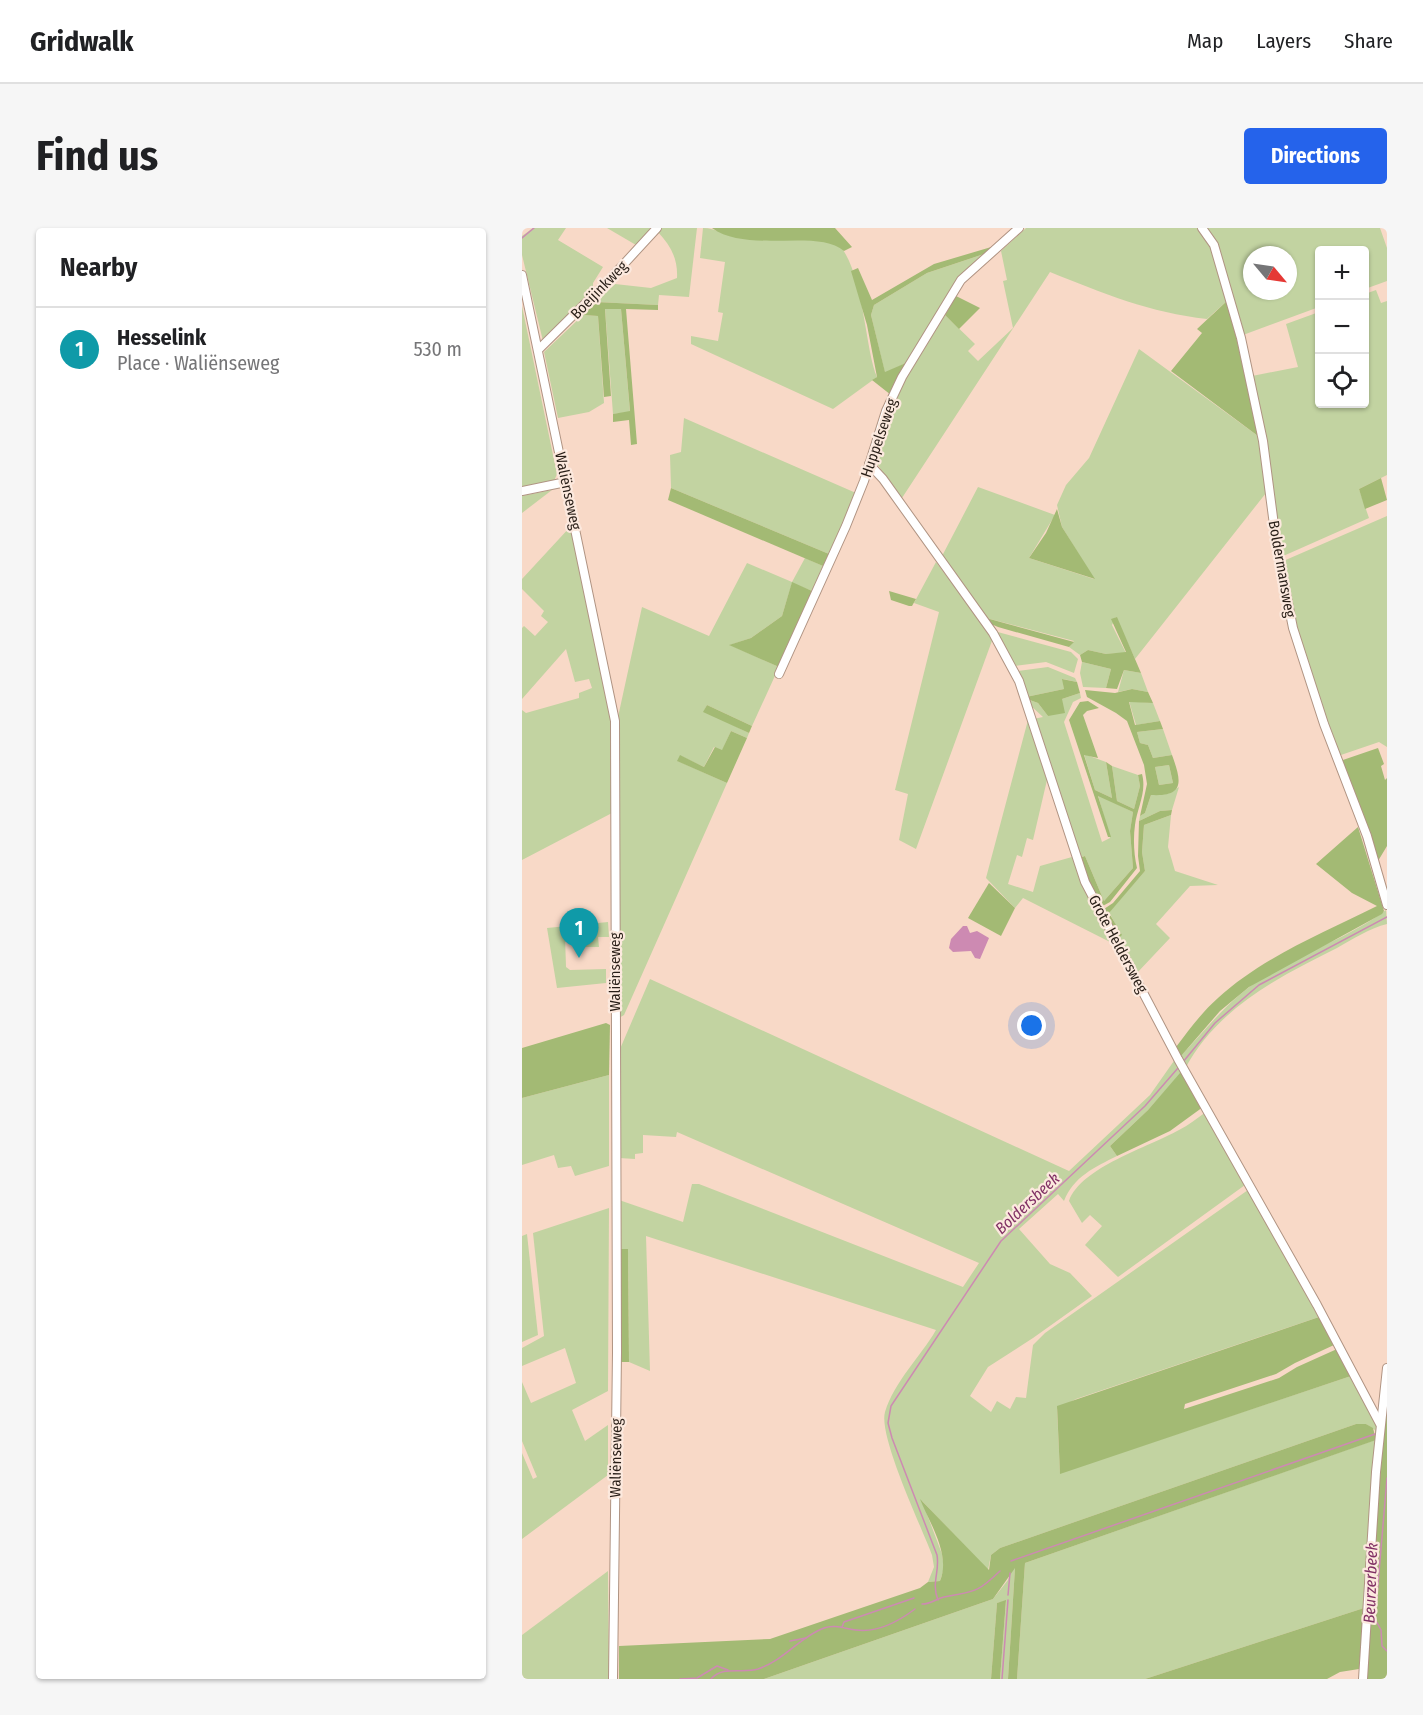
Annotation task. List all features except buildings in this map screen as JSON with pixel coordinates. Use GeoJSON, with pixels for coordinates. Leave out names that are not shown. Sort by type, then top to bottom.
{"type":"FeatureCollection","features":[{"type":"Feature","properties":{"kind":"street","name":"Boeijinkweg"},"geometry":{"type":"LineString","coordinates":[[539,350],[657,228]]}},
{"type":"Feature","properties":{"kind":"street","name":"Huppelseweg"},"geometry":{"type":"LineString","coordinates":[[779,674],[846,526],[886,411],[902,377],[961,280],[1019,228]]}},
{"type":"Feature","properties":{"kind":"street","name":"Boldermansweg"},"geometry":{"type":"LineString","coordinates":[[1202,228],[1214,245],[1240,338],[1263,441],[1276,548],[1293,628],[1323,724],[1367,836],[1387,905]]}},
{"type":"Feature","properties":{"kind":"street","name":"Waliënseweg"},"geometry":{"type":"LineString","coordinates":[[522,275],[615,721],[617,1352],[613,1679]]}},
{"type":"Feature","properties":{"kind":"street","name":"Grote Heldersweg"},"geometry":{"type":"LineString","coordinates":[[869,464],[883,478],[993,633],[1008,658],[1019,681],[1085,882],[1181,1064],[1317,1305],[1380,1424]]}},
{"type":"Feature","properties":{"kind":"street"},"geometry":{"type":"LineString","coordinates":[[522,492],[566,482]]}},
{"type":"Feature","properties":{"kind":"street"},"geometry":{"type":"LineString","coordinates":[[1363,1679],[1380,1424],[1387,1368]]}},
{"type":"Feature","properties":{"kind":"green space"},"geometry":{"type":"Polygon","coordinates":[[[533,228],[566,228],[558,240],[603,267],[593,283],[593,293],[543,341],[522,255],[522,236],[533,228]]]}},
{"type":"Feature","properties":{"kind":"green space"},"geometry":{"type":"Polygon","coordinates":[[[607,228],[652,228],[636,245],[607,228]]]}},
{"type":"Feature","properties":{"kind":"green space"},"geometry":{"type":"Polygon","coordinates":[[[661,228],[697,228],[689,297],[659,295],[658,305],[596,302],[615,284],[651,288],[677,278],[673,253],[658,232],[661,228]]]}},
{"type":"Feature","properties":{"kind":"green space"},"geometry":{"type":"Polygon","coordinates":[[[703,228],[738,236],[815,234],[825,236],[838,244],[848,258],[855,277],[877,377],[833,409],[691,344],[691,336],[718,341],[723,313],[718,312],[725,262],[700,258],[703,228]]]}},
{"type":"Feature","properties":{"kind":"green space"},"geometry":{"type":"Polygon","coordinates":[[[712,228],[835,228],[852,247],[844,251],[832,244],[817,241],[744,239],[727,236],[712,228]]]}},
{"type":"Feature","properties":{"kind":"green space"},"geometry":{"type":"Polygon","coordinates":[[[1026,228],[1198,228],[1209,242],[1228,300],[1207,319],[1186,316],[1127,301],[1050,272],[900,501],[875,460],[901,387],[945,315],[975,344],[968,351],[978,361],[1013,328],[1003,281],[1007,280],[1001,251],[1026,228]]]}},
{"type":"Feature","properties":{"kind":"green space"},"geometry":{"type":"Polygon","coordinates":[[[1207,228],[1380,228],[1387,248],[1387,281],[1369,288],[1369,246],[1315,246],[1315,308],[1243,335],[1221,256],[1207,228]]]}},
{"type":"Feature","properties":{"kind":"green space"},"geometry":{"type":"Polygon","coordinates":[[[998,245],[990,252],[927,273],[874,305],[871,315],[885,372],[908,362],[891,395],[872,380],[877,377],[867,325],[851,271],[858,268],[872,300],[934,264],[998,245]]]}},
{"type":"Feature","properties":{"kind":"green space"},"geometry":{"type":"Polygon","coordinates":[[[990,252],[967,272],[908,362],[885,373],[871,315],[874,305],[927,273],[990,252]]]}},
{"type":"Feature","properties":{"kind":"green space"},"geometry":{"type":"Polygon","coordinates":[[[1376,290],[1381,303],[1387,301],[1387,475],[1359,489],[1369,518],[1281,557],[1252,376],[1298,367],[1286,324],[1315,313],[1315,408],[1369,408],[1369,293],[1376,290]]]}},
{"type":"Feature","properties":{"kind":"green space"},"geometry":{"type":"Polygon","coordinates":[[[956,296],[980,308],[959,329],[945,315],[956,296]]]}},
{"type":"Feature","properties":{"kind":"green space"},"geometry":{"type":"Polygon","coordinates":[[[1228,300],[1258,436],[1171,371],[1202,333],[1197,329],[1228,300]]]}},
{"type":"Feature","properties":{"kind":"green space"},"geometry":{"type":"Polygon","coordinates":[[[596,302],[658,305],[658,310],[626,309],[637,444],[631,445],[629,420],[613,422],[613,414],[630,411],[621,309],[605,309],[611,396],[604,397],[598,316],[583,315],[596,302]]]}},
{"type":"Feature","properties":{"kind":"green space"},"geometry":{"type":"Polygon","coordinates":[[[522,306],[557,474],[554,481],[522,488],[522,306]]]}},
{"type":"Feature","properties":{"kind":"green space"},"geometry":{"type":"Polygon","coordinates":[[[605,308],[621,309],[630,412],[613,414],[605,308]]]}},
{"type":"Feature","properties":{"kind":"green space"},"geometry":{"type":"Polygon","coordinates":[[[583,315],[598,316],[604,403],[589,412],[558,418],[544,352],[583,315]]]}},
{"type":"Feature","properties":{"kind":"green space"},"geometry":{"type":"Polygon","coordinates":[[[1139,349],[1258,436],[1266,493],[1135,659],[1116,617],[1112,625],[1126,653],[1106,654],[1088,650],[1080,655],[1069,647],[1074,641],[986,618],[941,558],[978,487],[1055,515],[1029,558],[1094,579],[1062,527],[1057,505],[1066,485],[1089,458],[1139,349]]]}},
{"type":"Feature","properties":{"kind":"green space"},"geometry":{"type":"Polygon","coordinates":[[[684,418],[856,493],[829,554],[671,488],[670,455],[681,452],[684,418]]]}},
{"type":"Feature","properties":{"kind":"green space"},"geometry":{"type":"Polygon","coordinates":[[[1381,478],[1387,500],[1365,509],[1359,489],[1381,478]]]}},
{"type":"Feature","properties":{"kind":"green space"},"geometry":{"type":"Polygon","coordinates":[[[671,488],[829,554],[823,566],[668,500],[671,488]]]}},
{"type":"Feature","properties":{"kind":"green space"},"geometry":{"type":"Polygon","coordinates":[[[552,490],[522,513],[522,496],[552,490]]]}},
{"type":"Feature","properties":{"kind":"green space"},"geometry":{"type":"Polygon","coordinates":[[[1057,509],[1062,527],[1095,579],[1029,558],[1046,533],[1057,509]]]}},
{"type":"Feature","properties":{"kind":"green space"},"geometry":{"type":"Polygon","coordinates":[[[1387,516],[1387,747],[1379,742],[1338,756],[1293,617],[1281,562],[1387,516]]]}},
{"type":"Feature","properties":{"kind":"green space"},"geometry":{"type":"Polygon","coordinates":[[[571,526],[611,720],[612,813],[522,860],[522,710],[526,713],[579,698],[579,693],[592,688],[589,679],[575,682],[566,649],[522,699],[522,628],[524,626],[535,636],[548,622],[541,616],[544,611],[522,589],[522,579],[571,526]]]}},
{"type":"Feature","properties":{"kind":"green space"},"geometry":{"type":"Polygon","coordinates":[[[805,558],[823,566],[812,591],[792,583],[782,616],[751,638],[730,645],[779,667],[752,726],[707,705],[704,711],[749,733],[747,738],[731,731],[722,751],[714,747],[704,767],[681,756],[678,761],[727,783],[624,1015],[619,1018],[618,717],[642,607],[709,636],[747,563],[792,582],[805,558]]]}},
{"type":"Feature","properties":{"kind":"green space"},"geometry":{"type":"Polygon","coordinates":[[[936,562],[993,638],[916,849],[899,840],[908,794],[895,790],[939,612],[914,603],[936,562]]]}},
{"type":"Feature","properties":{"kind":"green space"},"geometry":{"type":"Polygon","coordinates":[[[792,582],[812,591],[779,667],[729,645],[751,638],[782,616],[792,582]]]}},
{"type":"Feature","properties":{"kind":"green space"},"geometry":{"type":"Polygon","coordinates":[[[889,591],[916,599],[912,606],[909,606],[891,600],[889,591]]]}},
{"type":"Feature","properties":{"kind":"green space"},"geometry":{"type":"Polygon","coordinates":[[[1117,617],[1141,673],[1124,670],[1117,689],[1106,688],[1111,669],[1082,662],[1080,655],[1088,650],[1106,654],[1126,652],[1111,619],[1117,617]]]}},
{"type":"Feature","properties":{"kind":"green space"},"geometry":{"type":"Polygon","coordinates":[[[986,618],[1074,642],[1069,647],[998,627],[986,618]]]}},
{"type":"Feature","properties":{"kind":"green space"},"geometry":{"type":"Polygon","coordinates":[[[994,631],[1071,652],[1078,659],[1074,673],[1046,662],[1015,666],[994,631]]]}},
{"type":"Feature","properties":{"kind":"green space"},"geometry":{"type":"Polygon","coordinates":[[[1082,662],[1111,669],[1106,688],[1083,687],[1080,673],[1082,662]]]}},
{"type":"Feature","properties":{"kind":"green space"},"geometry":{"type":"Polygon","coordinates":[[[1048,667],[1075,678],[1077,682],[1063,679],[1064,689],[1026,697],[1018,671],[1048,667]]]}},
{"type":"Feature","properties":{"kind":"green space"},"geometry":{"type":"Polygon","coordinates":[[[1124,670],[1141,673],[1148,692],[1132,689],[1118,692],[1124,670]]]}},
{"type":"Feature","properties":{"kind":"green space"},"geometry":{"type":"Polygon","coordinates":[[[1062,679],[1077,682],[1080,693],[1062,699],[1065,713],[1048,716],[1038,703],[1027,699],[1026,697],[1064,689],[1062,679]]]}},
{"type":"Feature","properties":{"kind":"green space"},"geometry":{"type":"Polygon","coordinates":[[[1132,689],[1148,692],[1153,703],[1129,702],[1135,725],[1160,721],[1163,729],[1137,732],[1140,743],[1148,745],[1153,758],[1172,755],[1179,779],[1175,790],[1170,793],[1151,795],[1145,813],[1140,816],[1147,784],[1144,765],[1127,721],[1087,697],[1085,690],[1115,693],[1132,689]],[[1169,765],[1155,767],[1159,785],[1173,783],[1169,765]]]}},
{"type":"Feature","properties":{"kind":"green space"},"geometry":{"type":"Polygon","coordinates":[[[1080,693],[1081,698],[1073,702],[1064,722],[1102,842],[1110,838],[1098,795],[1133,812],[1130,831],[1133,868],[1104,901],[1085,856],[1079,858],[1033,719],[1043,717],[1029,704],[1027,699],[1038,703],[1048,716],[1062,699],[1080,693]]]}},
{"type":"Feature","properties":{"kind":"green space"},"geometry":{"type":"Polygon","coordinates":[[[1088,701],[1099,708],[1087,711],[1083,715],[1098,758],[1084,755],[1095,790],[1112,798],[1106,762],[1112,766],[1117,801],[1134,809],[1140,786],[1138,775],[1142,774],[1143,781],[1143,794],[1134,830],[1137,868],[1110,902],[1099,908],[1079,858],[1085,856],[1104,901],[1133,868],[1130,831],[1133,812],[1098,796],[1111,837],[1108,837],[1069,720],[1080,702],[1088,701]]]}},
{"type":"Feature","properties":{"kind":"green space"},"geometry":{"type":"Polygon","coordinates":[[[1129,701],[1153,703],[1160,721],[1136,725],[1129,701]]]}},
{"type":"Feature","properties":{"kind":"green space"},"geometry":{"type":"Polygon","coordinates":[[[707,705],[752,726],[749,733],[703,712],[707,705]]]}},
{"type":"Feature","properties":{"kind":"green space"},"geometry":{"type":"Polygon","coordinates":[[[1028,720],[1047,780],[1033,840],[1027,838],[1022,857],[1017,855],[1008,884],[1033,892],[1040,866],[1072,857],[1093,907],[1112,943],[1023,898],[1015,908],[986,878],[1028,720]]]}},
{"type":"Feature","properties":{"kind":"green space"},"geometry":{"type":"Polygon","coordinates":[[[1163,729],[1172,755],[1153,758],[1148,745],[1140,743],[1137,732],[1163,729]]]}},
{"type":"Feature","properties":{"kind":"green space"},"geometry":{"type":"Polygon","coordinates":[[[731,731],[747,738],[727,783],[677,761],[680,755],[704,767],[715,747],[722,750],[731,731]]]}},
{"type":"Feature","properties":{"kind":"green space"},"geometry":{"type":"Polygon","coordinates":[[[1378,748],[1384,764],[1381,766],[1385,780],[1387,778],[1387,846],[1378,861],[1340,761],[1378,748]]]}},
{"type":"Feature","properties":{"kind":"green space"},"geometry":{"type":"Polygon","coordinates":[[[1084,754],[1106,762],[1112,798],[1095,790],[1084,754]]]}},
{"type":"Feature","properties":{"kind":"green space"},"geometry":{"type":"Polygon","coordinates":[[[1169,765],[1173,783],[1159,785],[1155,767],[1169,765]]]}},
{"type":"Feature","properties":{"kind":"green space"},"geometry":{"type":"Polygon","coordinates":[[[1112,766],[1138,775],[1140,786],[1134,809],[1117,801],[1112,766]]]}},
{"type":"Feature","properties":{"kind":"green space"},"geometry":{"type":"Polygon","coordinates":[[[1179,787],[1172,810],[1160,811],[1139,821],[1140,816],[1145,813],[1151,795],[1169,793],[1179,787]]]}},
{"type":"Feature","properties":{"kind":"green space"},"geometry":{"type":"Polygon","coordinates":[[[1172,810],[1171,815],[1144,825],[1142,852],[1145,871],[1109,913],[1122,935],[1117,939],[1101,911],[1113,903],[1140,871],[1139,821],[1160,811],[1172,810]]]}},
{"type":"Feature","properties":{"kind":"green space"},"geometry":{"type":"Polygon","coordinates":[[[1171,815],[1168,847],[1175,871],[1218,885],[1190,886],[1156,924],[1170,938],[1136,974],[1117,939],[1121,935],[1109,912],[1145,871],[1142,852],[1144,825],[1171,815]]]}},
{"type":"Feature","properties":{"kind":"green space"},"geometry":{"type":"Polygon","coordinates":[[[1358,827],[1384,911],[1382,914],[1249,987],[1220,1011],[1181,1056],[1176,1047],[1207,1009],[1236,983],[1294,947],[1377,906],[1352,893],[1316,864],[1358,827]]]}},
{"type":"Feature","properties":{"kind":"green space"},"geometry":{"type":"Polygon","coordinates":[[[989,883],[1015,908],[1001,936],[968,918],[989,883]]]}},
{"type":"Feature","properties":{"kind":"green space"},"geometry":{"type":"Polygon","coordinates":[[[1386,910],[1387,924],[1368,931],[1251,996],[1214,1028],[1198,1047],[1185,1069],[1179,1058],[1219,1014],[1252,985],[1280,967],[1372,920],[1386,910]]]}},
{"type":"Feature","properties":{"kind":"green space"},"geometry":{"type":"Polygon","coordinates":[[[608,922],[609,937],[598,937],[599,947],[582,947],[582,937],[565,936],[566,967],[570,970],[606,969],[606,983],[557,988],[547,928],[608,922]]]}},
{"type":"Feature","properties":{"kind":"green space"},"geometry":{"type":"Polygon","coordinates":[[[650,979],[1069,1171],[1150,1095],[1176,1058],[1184,1073],[1180,1074],[1148,1110],[1110,1146],[1117,1156],[1079,1179],[1064,1201],[1058,1194],[1019,1229],[1050,1264],[1070,1273],[1092,1296],[988,1367],[970,1396],[991,1412],[997,1401],[1010,1409],[1016,1397],[1026,1398],[1033,1345],[1045,1333],[1248,1190],[1319,1317],[1076,1399],[1057,1409],[1060,1473],[1351,1376],[1377,1425],[1364,1608],[1145,1679],[1017,1679],[1025,1563],[1375,1440],[1375,1430],[1366,1424],[1356,1424],[1000,1548],[991,1555],[988,1570],[922,1501],[942,1554],[944,1568],[940,1581],[928,1582],[934,1567],[932,1555],[894,1461],[888,1441],[885,1412],[901,1380],[936,1330],[646,1236],[650,1371],[629,1362],[628,1249],[619,1249],[619,1200],[683,1222],[692,1184],[699,1184],[963,1287],[979,1263],[677,1132],[676,1137],[643,1135],[643,1153],[635,1154],[635,1159],[619,1158],[620,1049],[650,979]]]}},
{"type":"Feature","properties":{"kind":"green space"},"geometry":{"type":"Polygon","coordinates":[[[606,1023],[610,1025],[609,1075],[522,1098],[522,1048],[606,1023]]]}},
{"type":"Feature","properties":{"kind":"green space"},"geometry":{"type":"Polygon","coordinates":[[[1180,1073],[1184,1073],[1203,1107],[1170,1131],[1117,1156],[1110,1146],[1148,1110],[1180,1073]]]}},
{"type":"Feature","properties":{"kind":"green space"},"geometry":{"type":"Polygon","coordinates":[[[609,1075],[609,1166],[575,1176],[571,1166],[558,1168],[554,1155],[522,1165],[522,1098],[609,1075]]]}},
{"type":"Feature","properties":{"kind":"green space"},"geometry":{"type":"Polygon","coordinates":[[[1206,1112],[1245,1185],[1118,1277],[1085,1245],[1102,1226],[1090,1215],[1082,1223],[1069,1201],[1076,1189],[1101,1168],[1179,1130],[1206,1112]]]}},
{"type":"Feature","properties":{"kind":"green space"},"geometry":{"type":"Polygon","coordinates":[[[609,1208],[608,1391],[572,1410],[585,1441],[608,1425],[608,1475],[522,1539],[522,1453],[533,1479],[537,1477],[522,1441],[522,1382],[531,1403],[576,1383],[565,1348],[522,1366],[522,1348],[544,1336],[533,1233],[609,1208]]]}},
{"type":"Feature","properties":{"kind":"green space"},"geometry":{"type":"Polygon","coordinates":[[[527,1234],[538,1335],[522,1342],[522,1236],[527,1234]]]}},
{"type":"Feature","properties":{"kind":"green space"},"geometry":{"type":"Polygon","coordinates":[[[619,1249],[628,1249],[629,1362],[619,1362],[619,1249]]]}},
{"type":"Feature","properties":{"kind":"green space"},"geometry":{"type":"Polygon","coordinates":[[[1319,1317],[1334,1345],[1276,1374],[1185,1404],[1184,1409],[1279,1378],[1337,1349],[1351,1376],[1060,1474],[1057,1406],[1319,1317]]]}},
{"type":"Feature","properties":{"kind":"green space"},"geometry":{"type":"Polygon","coordinates":[[[1387,1391],[1387,1679],[1364,1679],[1387,1391]]]}},
{"type":"Feature","properties":{"kind":"green space"},"geometry":{"type":"Polygon","coordinates":[[[1356,1424],[1366,1424],[1373,1428],[1376,1440],[1025,1563],[1017,1679],[1008,1679],[1015,1568],[993,1599],[764,1679],[619,1679],[619,1646],[770,1639],[920,1588],[928,1582],[940,1581],[943,1571],[941,1550],[920,1499],[989,1570],[991,1555],[1000,1548],[1356,1424]]]}},
{"type":"Feature","properties":{"kind":"green space"},"geometry":{"type":"Polygon","coordinates":[[[1015,1568],[1008,1679],[1000,1679],[1006,1601],[997,1603],[991,1679],[764,1679],[993,1599],[1008,1580],[1012,1569],[1015,1568]]]}},
{"type":"Feature","properties":{"kind":"green space"},"geometry":{"type":"Polygon","coordinates":[[[608,1571],[609,1679],[522,1679],[522,1635],[608,1571]]]}},
{"type":"Feature","properties":{"kind":"green space"},"geometry":{"type":"Polygon","coordinates":[[[1006,1600],[1000,1679],[991,1679],[997,1603],[1006,1600]]]}},
{"type":"Feature","properties":{"kind":"green space"},"geometry":{"type":"Polygon","coordinates":[[[1364,1608],[1359,1669],[1340,1672],[1327,1679],[1145,1679],[1364,1608]]]}},
{"type":"Feature","properties":{"kind":"shaded area"},"geometry":{"type":"Polygon","coordinates":[[[963,926],[967,926],[970,933],[977,931],[989,938],[980,959],[975,958],[971,951],[953,952],[949,948],[951,939],[963,926]]]}},
{"type":"Feature","properties":{"kind":"waterway"},"geometry":{"type":"LineString","coordinates":[[522,238],[534,228]]}},
{"type":"Feature","properties":{"kind":"waterway","name":"Boldersbeek"},"geometry":{"type":"LineString","coordinates":[[1183,1062],[1215,1023],[1259,985],[1387,917]]}},
{"type":"Feature","properties":{"kind":"waterway","name":"Boldersbeek"},"geometry":{"type":"LineString","coordinates":[[938,1600],[935,1588],[937,1555],[892,1438],[888,1423],[891,1406],[1001,1241],[1145,1106],[1178,1068]]}},
{"type":"Feature","properties":{"kind":"waterway"},"geometry":{"type":"LineString","coordinates":[[1011,1561],[1375,1434]]}},
{"type":"Feature","properties":{"kind":"waterway","name":"Beurzerbeek"},"geometry":{"type":"LineString","coordinates":[[1387,1478],[1375,1619],[1381,1630],[1382,1646],[1387,1651]]}},
{"type":"Feature","properties":{"kind":"waterway"},"geometry":{"type":"LineString","coordinates":[[922,1604],[974,1590],[1000,1571]]}},
{"type":"Feature","properties":{"kind":"waterway"},"geometry":{"type":"LineString","coordinates":[[1008,1595],[1010,1573]]}},
{"type":"Feature","properties":{"kind":"waterway","name":"Boldersbeek"},"geometry":{"type":"LineString","coordinates":[[842,1627],[844,1622],[914,1598]]}},
{"type":"Feature","properties":{"kind":"waterway"},"geometry":{"type":"LineString","coordinates":[[1002,1679],[1008,1600]]}},
{"type":"Feature","properties":{"kind":"waterway","name":"Boldersbeek"},"geometry":{"type":"LineString","coordinates":[[711,1679],[721,1672],[752,1670],[768,1665],[808,1636],[824,1628],[872,1630],[895,1622],[915,1609]]}},
{"type":"Feature","properties":{"kind":"waterway","name":"Boldersbeek"},"geometry":{"type":"LineString","coordinates":[[790,1641],[806,1638]]}},
{"type":"Feature","properties":{"kind":"waterway","name":"Boldersbeek"},"geometry":{"type":"LineString","coordinates":[[680,1679],[697,1678],[717,1666],[728,1670]]}},
{"type":"Feature","properties":{"kind":"place","name":"Hesselink"},"geometry":{"type":"Point","coordinates":[579,958]}}]}
